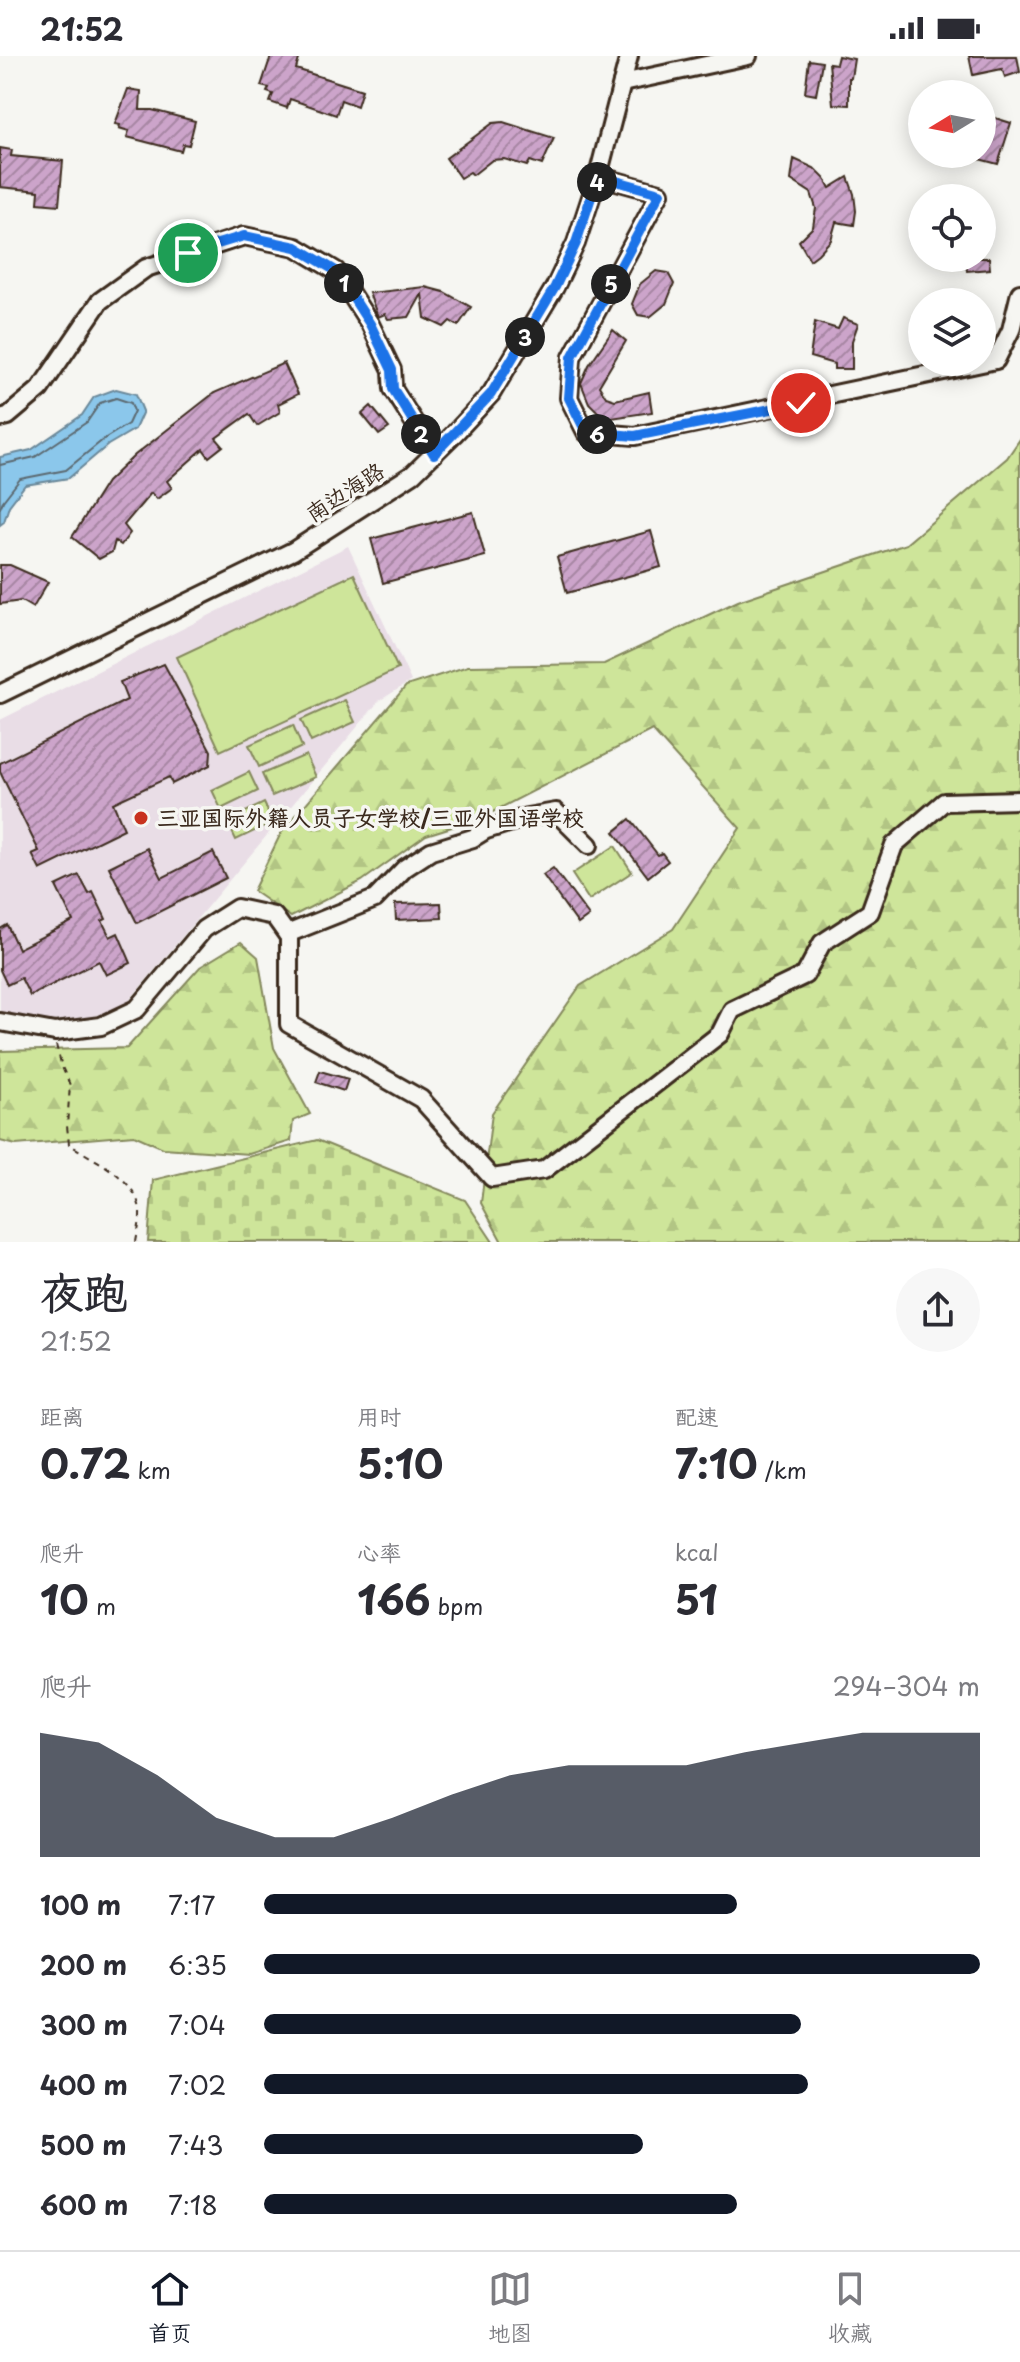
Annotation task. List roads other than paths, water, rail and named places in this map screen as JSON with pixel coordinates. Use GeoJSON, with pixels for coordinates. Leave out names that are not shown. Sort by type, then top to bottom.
{"type":"FeatureCollection","features":[{"type":"Feature","properties":{"kind":"street","name":"南边海路"},"geometry":{"type":"LineString","coordinates":[[0,694],[293,551],[373,502],[413,474],[434,454],[491,394],[555,287],[576,243],[598,176],[629,56]]}},
{"type":"Feature","properties":{"kind":"street"},"geometry":{"type":"LineString","coordinates":[[622,83],[748,56]]}},
{"type":"Feature","properties":{"kind":"street"},"geometry":{"type":"LineString","coordinates":[[598,176],[660,193],[572,357],[569,398],[586,432],[635,436],[996,360],[1011,330],[1020,293]]}},
{"type":"Feature","properties":{"kind":"street"},"geometry":{"type":"LineString","coordinates":[[0,418],[8,416],[40,389],[100,301],[146,268],[244,236],[296,247],[336,271],[376,336],[392,370],[393,389],[434,454]]}},
{"type":"Feature","properties":{"kind":"street"},"geometry":{"type":"LineString","coordinates":[[0,1022],[55,1032],[101,1026],[137,1009],[204,929],[237,908],[274,916],[289,937],[289,1024],[421,1099],[492,1178],[544,1170],[720,1034],[732,1010],[805,975],[822,943],[870,912],[894,845],[944,802],[1020,800]]}},
{"type":"Feature","properties":{"kind":"street"},"geometry":{"type":"LineString","coordinates":[[287,934],[375,899],[405,868],[431,851],[527,817],[556,812],[589,845]]}},
{"type":"Feature","properties":{"kind":"water"},"geometry":{"type":"Polygon","coordinates":[[[116,389],[136,394],[143,411],[135,429],[108,445],[69,478],[25,485],[9,506],[0,525],[0,457],[31,450],[82,415],[94,397],[116,389]]]}},
{"type":"Feature","properties":{"kind":"place","name":"三亚国际外籍人员子女学校/三亚外国语学校"},"geometry":{"type":"Point","coordinates":[141,818]}}]}
